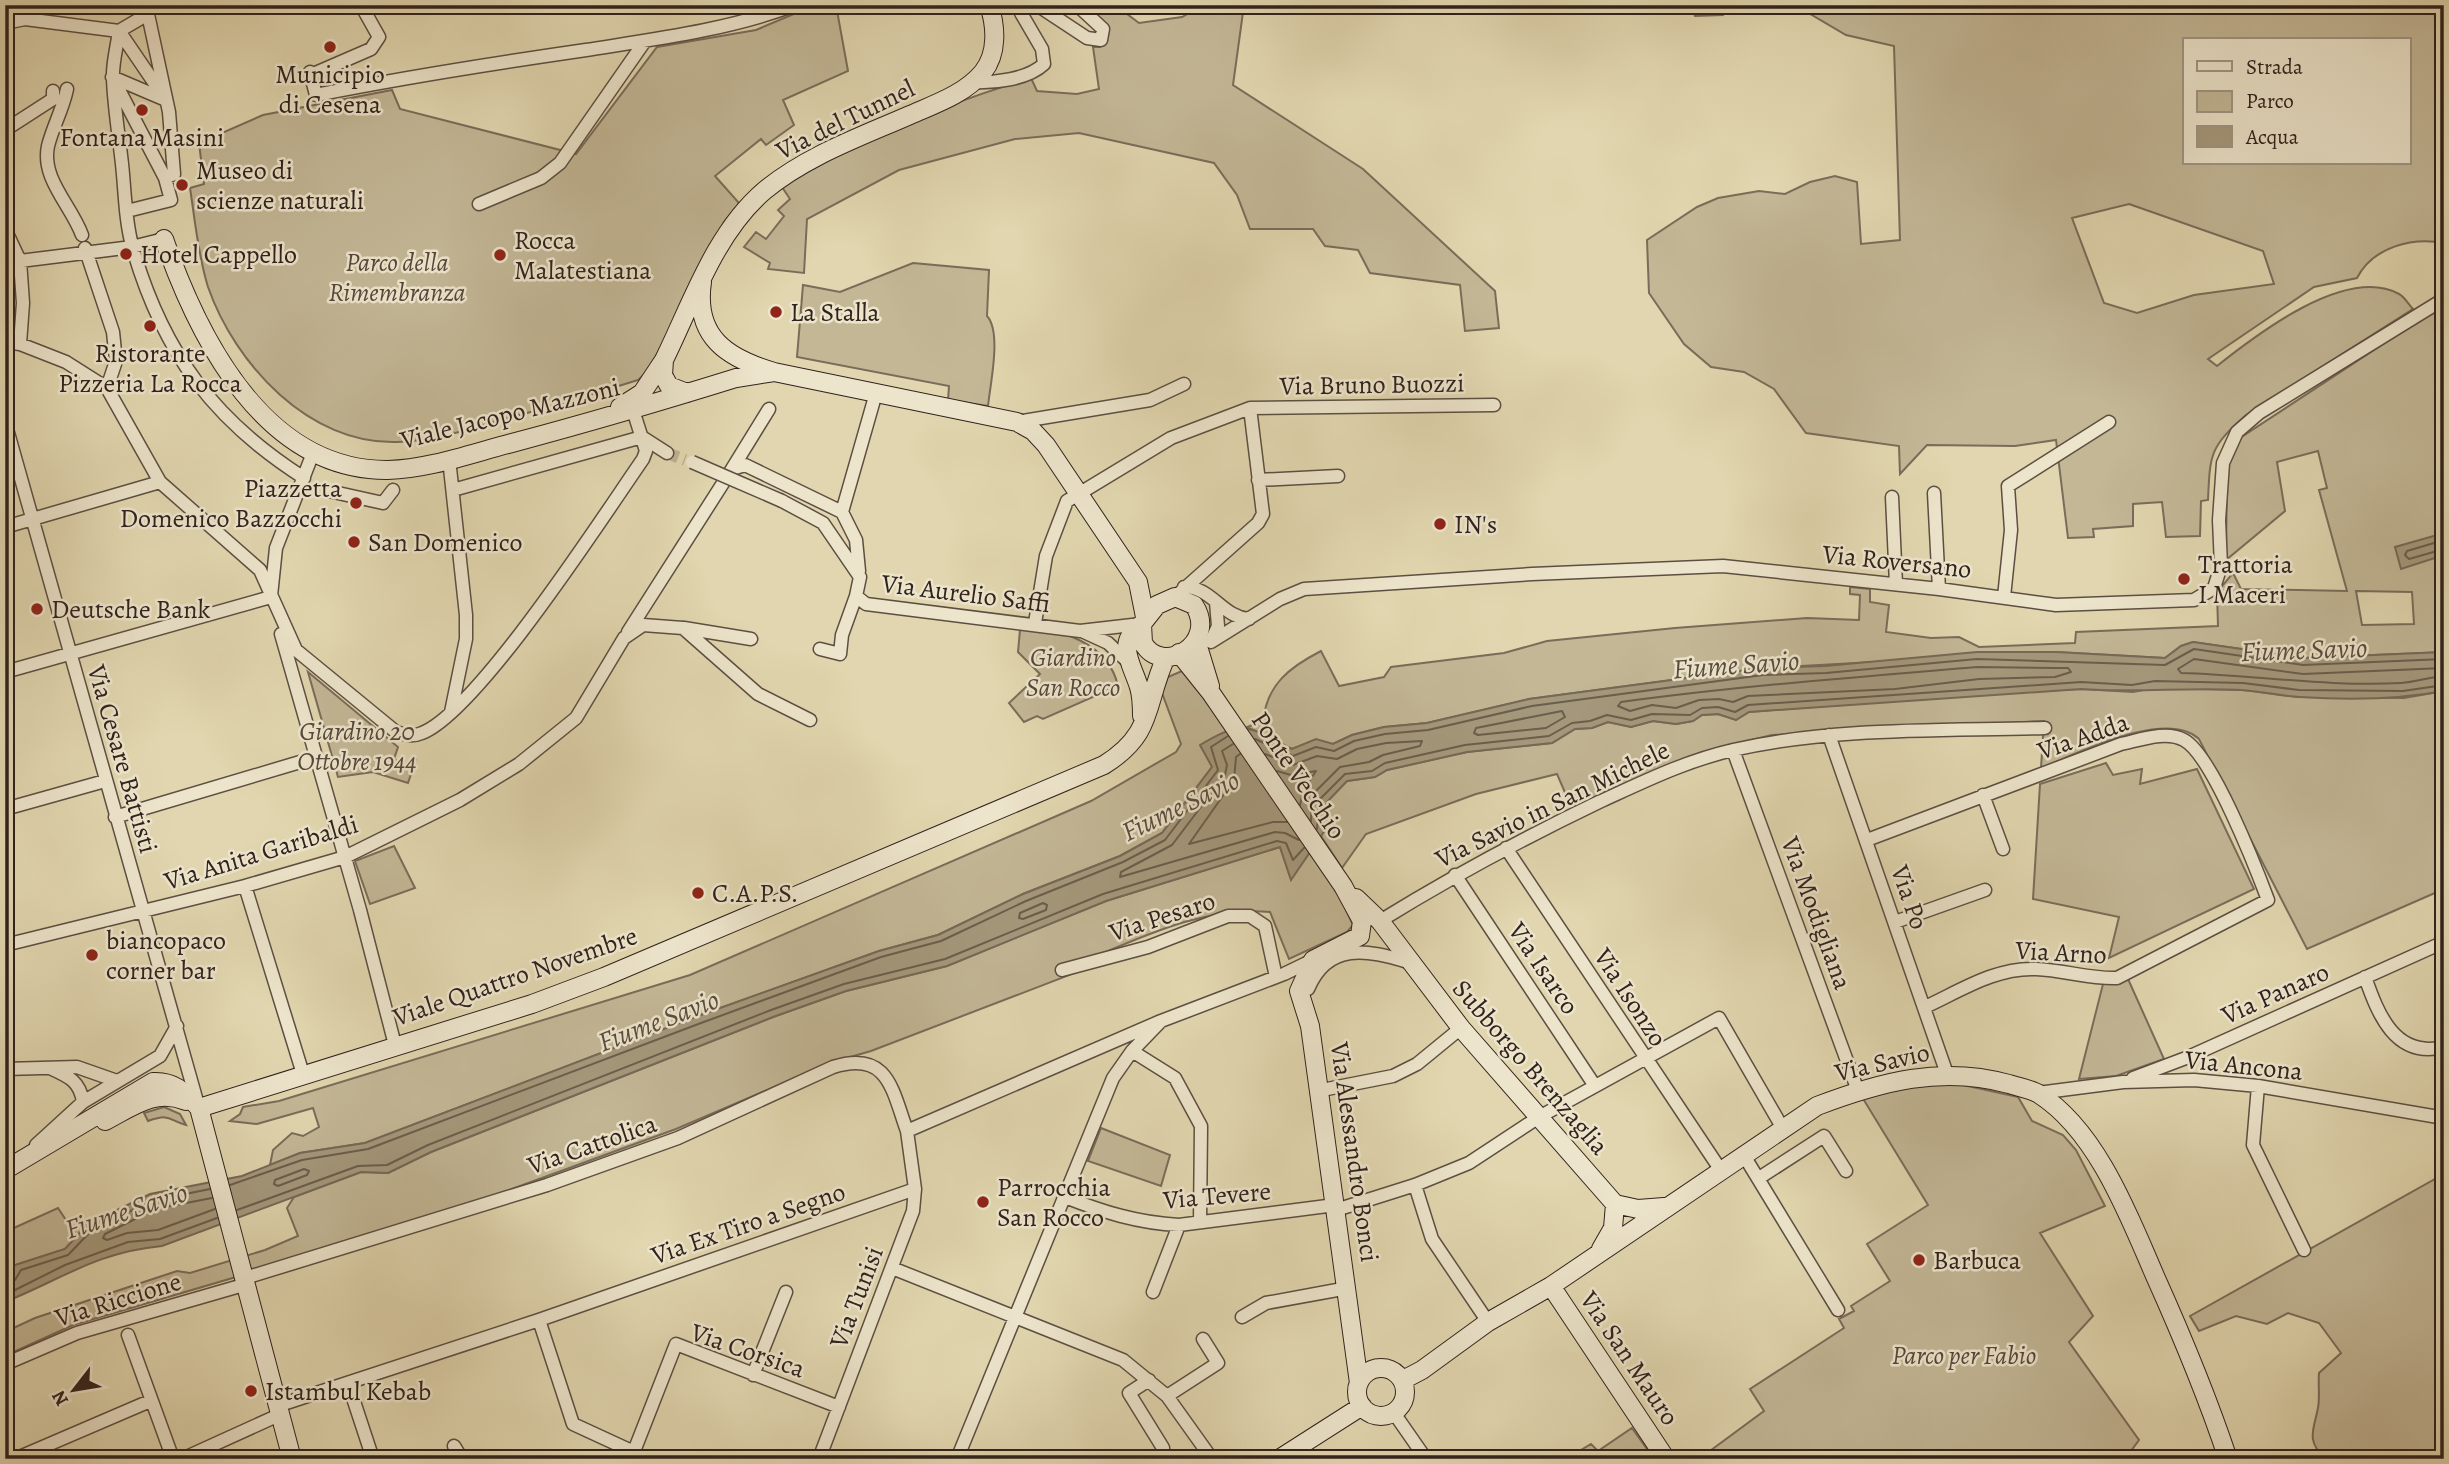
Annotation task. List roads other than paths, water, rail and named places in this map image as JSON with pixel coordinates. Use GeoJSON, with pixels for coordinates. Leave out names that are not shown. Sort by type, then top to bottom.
{"type":"FeatureCollection","features":[{"type":"Feature","properties":{"kind":"street"},"geometry":{"type":"LineString","coordinates":[[12,5],[25,19]]}},
{"type":"Feature","properties":{"kind":"street"},"geometry":{"type":"LineString","coordinates":[[361,5],[379,37],[371,49],[310,73],[316,95],[403,78],[645,41],[759,19],[795,5]]}},
{"type":"Feature","properties":{"kind":"street","name":"Via del Tunnel"},"geometry":{"type":"LineString","coordinates":[[603,418],[642,393],[664,360],[729,229],[745,209],[783,177],[848,142],[939,102],[972,82],[987,65],[993,49],[994,23],[989,5]]}},
{"type":"Feature","properties":{"kind":"street"},"geometry":{"type":"LineString","coordinates":[[972,82],[991,83],[1022,75],[1044,64],[1042,49],[1023,20],[1023,5]]}},
{"type":"Feature","properties":{"kind":"street"},"geometry":{"type":"LineString","coordinates":[[1037,5],[1087,38],[1101,40],[1103,29],[1077,5]]}},
{"type":"Feature","properties":{"kind":"street"},"geometry":{"type":"LineString","coordinates":[[166,178],[174,174],[166,101],[147,10],[119,32],[113,77],[132,247],[158,316],[187,370],[216,410],[249,439],[304,478]]}},
{"type":"Feature","properties":{"kind":"street"},"geometry":{"type":"LineString","coordinates":[[5,23],[25,19],[119,32],[166,101]]}},
{"type":"Feature","properties":{"kind":"street"},"geometry":{"type":"LineString","coordinates":[[479,204],[541,178],[560,163],[645,41]]}},
{"type":"Feature","properties":{"kind":"street"},"geometry":{"type":"LineString","coordinates":[[113,77],[166,101]]}},
{"type":"Feature","properties":{"kind":"street"},"geometry":{"type":"LineString","coordinates":[[113,77],[166,178],[171,200],[127,211]]}},
{"type":"Feature","properties":{"kind":"street"},"geometry":{"type":"LineString","coordinates":[[67,89],[63,109],[48,144],[46,161],[50,176],[76,219],[113,332],[116,361],[107,388]]}},
{"type":"Feature","properties":{"kind":"street"},"geometry":{"type":"LineString","coordinates":[[5,130],[53,99],[53,91]]}},
{"type":"Feature","properties":{"kind":"street"},"geometry":{"type":"LineString","coordinates":[[5,229],[20,261],[23,303],[20,344]]}},
{"type":"Feature","properties":{"kind":"street"},"geometry":{"type":"LineString","coordinates":[[20,261],[84,245],[132,247],[164,240]]}},
{"type":"Feature","properties":{"kind":"street","name":"Viale Jacopo Mazzoni"},"geometry":{"type":"LineString","coordinates":[[164,240],[181,288],[210,344],[235,383],[289,438],[313,453],[350,466],[389,470],[449,459],[633,410],[736,378],[774,372]]}},
{"type":"Feature","properties":{"kind":"street","name":"Via del Tunnel"},"geometry":{"type":"LineString","coordinates":[[702,282],[700,311],[721,347],[736,359],[774,372]]}},
{"type":"Feature","properties":{"kind":"street","name":"Via Roversano"},"geometry":{"type":"LineString","coordinates":[[1202,640],[1250,619],[1280,599],[1304,589],[1532,574],[1733,566],[2056,605],[2194,600],[2214,587],[2221,566],[2219,520],[2223,463],[2237,432],[2259,413],[2444,299]]}},
{"type":"Feature","properties":{"kind":"street"},"geometry":{"type":"LineString","coordinates":[[5,342],[20,344],[66,362],[107,388],[160,482],[260,570],[296,650],[396,733],[411,736],[424,733],[451,712],[483,679],[523,628],[643,458],[646,451],[633,410]]}},
{"type":"Feature","properties":{"kind":"street"},"geometry":{"type":"LineString","coordinates":[[664,360],[666,382],[672,388],[687,393]]}},
{"type":"Feature","properties":{"kind":"street"},"geometry":{"type":"LineString","coordinates":[[774,372],[1017,422],[1041,437],[1138,582],[1143,622],[1140,636],[1146,648],[1168,661]]}},
{"type":"Feature","properties":{"kind":"street"},"geometry":{"type":"LineString","coordinates":[[1017,422],[1150,400],[1184,384]]}},
{"type":"Feature","properties":{"kind":"street"},"geometry":{"type":"LineString","coordinates":[[842,512],[876,393]]}},
{"type":"Feature","properties":{"kind":"street","name":"Via Bruno Buozzi"},"geometry":{"type":"LineString","coordinates":[[1250,408],[1494,405]]}},
{"type":"Feature","properties":{"kind":"street"},"geometry":{"type":"LineString","coordinates":[[1035,623],[1046,556],[1067,501],[1171,438],[1250,408],[1258,480],[1265,505],[1258,523],[1143,622],[1127,642],[1131,669],[1142,702],[1142,730]]}},
{"type":"Feature","properties":{"kind":"street","name":"Via Anita Garibaldi"},"geometry":{"type":"LineString","coordinates":[[5,945],[244,886],[345,857],[460,800],[520,764],[576,719],[769,409]]}},
{"type":"Feature","properties":{"kind":"street","name":"Via Cesare Battisti"},"geometry":{"type":"LineString","coordinates":[[5,422],[34,518],[104,781],[144,910],[199,1108]]}},
{"type":"Feature","properties":{"kind":"street"},"geometry":{"type":"LineString","coordinates":[[2004,597],[2011,530],[2008,486],[2109,422]]}},
{"type":"Feature","properties":{"kind":"street"},"geometry":{"type":"LineString","coordinates":[[453,490],[642,437],[667,453]]}},
{"type":"Feature","properties":{"kind":"street"},"geometry":{"type":"LineString","coordinates":[[313,453],[276,548],[271,597],[395,1045]]}},
{"type":"Feature","properties":{"kind":"street"},"geometry":{"type":"LineString","coordinates":[[449,459],[466,615],[466,639],[451,712]]}},
{"type":"Feature","properties":{"kind":"street","name":"Via Aurelio Saffi"},"geometry":{"type":"LineString","coordinates":[[689,461],[782,501],[823,523],[860,577],[856,596],[866,604],[1035,623],[1080,631],[1143,622]]}},
{"type":"Feature","properties":{"kind":"street"},"geometry":{"type":"LineString","coordinates":[[732,469],[745,465],[842,512],[856,540],[860,577]]}},
{"type":"Feature","properties":{"kind":"street"},"geometry":{"type":"LineString","coordinates":[[1258,480],[1338,476]]}},
{"type":"Feature","properties":{"kind":"street"},"geometry":{"type":"LineString","coordinates":[[5,527],[160,482]]}},
{"type":"Feature","properties":{"kind":"street"},"geometry":{"type":"LineString","coordinates":[[329,491],[383,503],[393,490]]}},
{"type":"Feature","properties":{"kind":"street"},"geometry":{"type":"LineString","coordinates":[[1934,493],[1939,589]]}},
{"type":"Feature","properties":{"kind":"street"},"geometry":{"type":"LineString","coordinates":[[1892,497],[1896,584]]}},
{"type":"Feature","properties":{"kind":"street"},"geometry":{"type":"LineString","coordinates":[[1138,582],[1189,601],[1202,621],[1202,640]]}},
{"type":"Feature","properties":{"kind":"street"},"geometry":{"type":"LineString","coordinates":[[1176,594],[1200,589],[1235,616],[1250,619]]}},
{"type":"Feature","properties":{"kind":"street"},"geometry":{"type":"LineString","coordinates":[[820,649],[840,654],[842,635],[856,596]]}},
{"type":"Feature","properties":{"kind":"street"},"geometry":{"type":"LineString","coordinates":[[5,672],[271,597]]}},
{"type":"Feature","properties":{"kind":"street"},"geometry":{"type":"LineString","coordinates":[[1080,631],[1108,643],[1131,669],[1147,678],[1218,626],[1216,601]]}},
{"type":"Feature","properties":{"kind":"street"},"geometry":{"type":"LineString","coordinates":[[624,638],[643,625],[683,628],[751,639]]}},
{"type":"Feature","properties":{"kind":"street"},"geometry":{"type":"LineString","coordinates":[[683,628],[758,694],[810,720]]}},
{"type":"Feature","properties":{"kind":"street","name":"Ponte Vecchio"},"geometry":{"type":"LineString","coordinates":[[1202,640],[1211,693]]}},
{"type":"Feature","properties":{"kind":"street","name":"Ponte Vecchio"},"geometry":{"type":"LineString","coordinates":[[1168,661],[1211,693],[1343,886]]}},
{"type":"Feature","properties":{"kind":"street","name":"Viale Quattro Novembre"},"geometry":{"type":"LineString","coordinates":[[199,1108],[532,1004],[771,908],[1104,765],[1129,748],[1142,730],[1168,661]]}},
{"type":"Feature","properties":{"kind":"street","name":"Via Savio in San Michele"},"geometry":{"type":"LineString","coordinates":[[1380,921],[1455,875],[1506,848],[1672,768],[1733,750],[1829,735],[2045,727]]}},
{"type":"Feature","properties":{"kind":"street","name":"Via Po"},"geometry":{"type":"LineString","coordinates":[[1829,735],[1947,1074]]}},
{"type":"Feature","properties":{"kind":"street","name":"Via Adda"},"geometry":{"type":"LineString","coordinates":[[1867,840],[2121,744],[2159,736],[2183,740],[2198,752],[2248,844],[2268,900]]}},
{"type":"Feature","properties":{"kind":"street","name":"Via Modigliana"},"geometry":{"type":"LineString","coordinates":[[1733,750],[1858,1091]]}},
{"type":"Feature","properties":{"kind":"street"},"geometry":{"type":"LineString","coordinates":[[115,817],[317,757]]}},
{"type":"Feature","properties":{"kind":"street"},"geometry":{"type":"LineString","coordinates":[[5,809],[104,781]]}},
{"type":"Feature","properties":{"kind":"street"},"geometry":{"type":"LineString","coordinates":[[1983,795],[2003,849]]}},
{"type":"Feature","properties":{"kind":"street","name":"Via Isonzo"},"geometry":{"type":"LineString","coordinates":[[1506,848],[1644,1059],[1720,1169]]}},
{"type":"Feature","properties":{"kind":"street","name":"Via Isarco"},"geometry":{"type":"LineString","coordinates":[[1455,875],[1595,1086]]}},
{"type":"Feature","properties":{"kind":"street"},"geometry":{"type":"LineString","coordinates":[[244,886],[303,1074]]}},
{"type":"Feature","properties":{"kind":"street"},"geometry":{"type":"LineString","coordinates":[[1343,886],[1380,921],[1408,962]]}},
{"type":"Feature","properties":{"kind":"street"},"geometry":{"type":"LineString","coordinates":[[915,1189],[907,1131],[1161,1021],[1276,976],[1360,936],[1362,922],[1343,886]]}},
{"type":"Feature","properties":{"kind":"street"},"geometry":{"type":"LineString","coordinates":[[1895,922],[1984,890]]}},
{"type":"Feature","properties":{"kind":"street","name":"Via Arno"},"geometry":{"type":"LineString","coordinates":[[1925,1007],[2003,971],[2037,969],[2093,979],[2117,978],[2268,900]]}},
{"type":"Feature","properties":{"kind":"street","name":"Via Pesaro"},"geometry":{"type":"LineString","coordinates":[[1062,970],[1148,947],[1228,916],[1250,916],[1265,926],[1276,976]]}},
{"type":"Feature","properties":{"kind":"street","name":"Via Panaro"},"geometry":{"type":"LineString","coordinates":[[2123,1082],[2186,1058],[2444,942]]}},
{"type":"Feature","properties":{"kind":"street"},"geometry":{"type":"LineString","coordinates":[[1310,1026],[1308,988],[1320,968],[1342,955],[1367,950],[1408,962]]}},
{"type":"Feature","properties":{"kind":"street"},"geometry":{"type":"LineString","coordinates":[[1276,976],[1299,991],[1313,960]]}},
{"type":"Feature","properties":{"kind":"street","name":"Subborgo Brenzaglia"},"geometry":{"type":"LineString","coordinates":[[1408,962],[1461,1028],[1615,1204]]}},
{"type":"Feature","properties":{"kind":"street"},"geometry":{"type":"LineString","coordinates":[[2365,977],[2376,1010],[2389,1032],[2413,1047],[2444,1047]]}},
{"type":"Feature","properties":{"kind":"street","name":"Via Alessandro Bonci"},"geometry":{"type":"LineString","coordinates":[[1299,991],[1310,1026],[1317,1091],[1362,1380]]}},
{"type":"Feature","properties":{"kind":"street","name":"Via Tevere"},"geometry":{"type":"LineString","coordinates":[[1065,1197],[1108,1214],[1155,1224],[1179,1225],[1335,1207],[1415,1185],[1469,1163],[1538,1117],[1719,1018],[1782,1128]]}},
{"type":"Feature","properties":{"kind":"street"},"geometry":{"type":"LineString","coordinates":[[960,1458],[1113,1078],[1132,1051],[1161,1021]]}},
{"type":"Feature","properties":{"kind":"street"},"geometry":{"type":"LineString","coordinates":[[24,1157],[83,1102],[160,1056],[177,1026]]}},
{"type":"Feature","properties":{"kind":"street"},"geometry":{"type":"LineString","coordinates":[[1317,1091],[1393,1076],[1417,1064],[1461,1028]]}},
{"type":"Feature","properties":{"kind":"street"},"geometry":{"type":"LineString","coordinates":[[1132,1051],[1175,1078],[1201,1126],[1199,1222]]}},
{"type":"Feature","properties":{"kind":"street","name":"Via Cattolica"},"geometry":{"type":"LineString","coordinates":[[249,1279],[547,1185],[665,1143],[854,1060],[868,1063],[883,1073],[892,1089],[907,1131]]}},
{"type":"Feature","properties":{"kind":"street"},"geometry":{"type":"LineString","coordinates":[[5,1069],[77,1067],[117,1081]]}},
{"type":"Feature","properties":{"kind":"street"},"geometry":{"type":"LineString","coordinates":[[50,1068],[72,1078],[81,1089],[83,1102]]}},
{"type":"Feature","properties":{"kind":"street","name":"Via Savio"},"geometry":{"type":"LineString","coordinates":[[1403,1380],[1488,1322],[1551,1286],[1720,1169],[1817,1107],[1858,1091],[1901,1080],[1947,1074],[1991,1079],[2038,1093],[2068,1119],[2096,1157],[2122,1199],[2201,1378],[2228,1459]]}},
{"type":"Feature","properties":{"kind":"street","name":"Via Ancona"},"geometry":{"type":"LineString","coordinates":[[2038,1093],[2123,1082],[2194,1080],[2258,1086],[2444,1118]]}},
{"type":"Feature","properties":{"kind":"street"},"geometry":{"type":"LineString","coordinates":[[5,1170],[153,1082],[174,1085],[199,1108],[249,1279],[278,1410],[292,1459]]}},
{"type":"Feature","properties":{"kind":"street"},"geometry":{"type":"LineString","coordinates":[[2258,1086],[2253,1145],[2304,1250]]}},
{"type":"Feature","properties":{"kind":"street"},"geometry":{"type":"LineString","coordinates":[[5,1170],[150,1098],[173,1096],[199,1108]]}},
{"type":"Feature","properties":{"kind":"street"},"geometry":{"type":"LineString","coordinates":[[1759,1178],[1824,1136],[1846,1171]]}},
{"type":"Feature","properties":{"kind":"street"},"geometry":{"type":"LineString","coordinates":[[1743,1154],[1838,1310]]}},
{"type":"Feature","properties":{"kind":"street"},"geometry":{"type":"LineString","coordinates":[[1415,1185],[1432,1239],[1488,1322]]}},
{"type":"Feature","properties":{"kind":"street","name":"Via Tunisi"},"geometry":{"type":"LineString","coordinates":[[819,1459],[913,1211],[915,1189]]}},
{"type":"Feature","properties":{"kind":"street","name":"Via Ex Tiro a Segno"},"geometry":{"type":"LineString","coordinates":[[183,1459],[278,1410],[348,1383],[539,1320],[915,1189]]}},
{"type":"Feature","properties":{"kind":"street"},"geometry":{"type":"LineString","coordinates":[[1599,1252],[1613,1228],[1615,1204],[1638,1209],[1668,1206]]}},
{"type":"Feature","properties":{"kind":"street"},"geometry":{"type":"LineString","coordinates":[[1153,1292],[1179,1225]]}},
{"type":"Feature","properties":{"kind":"street"},"geometry":{"type":"LineString","coordinates":[[892,1268],[1014,1319],[1123,1360],[1167,1396],[1212,1459]]}},
{"type":"Feature","properties":{"kind":"street","name":"Via Riccione"},"geometry":{"type":"LineString","coordinates":[[5,1364],[76,1333],[249,1279]]}},
{"type":"Feature","properties":{"kind":"street","name":"Via San Mauro"},"geometry":{"type":"LineString","coordinates":[[1551,1286],[1666,1459]]}},
{"type":"Feature","properties":{"kind":"street"},"geometry":{"type":"LineString","coordinates":[[1242,1317],[1266,1303],[1348,1288]]}},
{"type":"Feature","properties":{"kind":"street"},"geometry":{"type":"LineString","coordinates":[[753,1375],[786,1292]]}},
{"type":"Feature","properties":{"kind":"street"},"geometry":{"type":"LineString","coordinates":[[539,1320],[573,1424],[632,1456],[649,1459]]}},
{"type":"Feature","properties":{"kind":"street"},"geometry":{"type":"LineString","coordinates":[[128,1335],[173,1459]]}},
{"type":"Feature","properties":{"kind":"street"},"geometry":{"type":"LineString","coordinates":[[1167,1396],[1218,1363],[1203,1339]]}},
{"type":"Feature","properties":{"kind":"street","name":"Via Corsica"},"geometry":{"type":"LineString","coordinates":[[632,1456],[676,1344],[839,1407]]}},
{"type":"Feature","properties":{"kind":"street"},"geometry":{"type":"LineString","coordinates":[[1344,1418],[1354,1402],[1362,1380],[1384,1367],[1393,1370],[1403,1380],[1404,1401],[1394,1413],[1376,1415],[1362,1406]]}},
{"type":"Feature","properties":{"kind":"street"},"geometry":{"type":"LineString","coordinates":[[1149,1380],[1129,1393],[1163,1448]]}},
{"type":"Feature","properties":{"kind":"street"},"geometry":{"type":"LineString","coordinates":[[1362,1380],[1362,1406]]}},
{"type":"Feature","properties":{"kind":"street"},"geometry":{"type":"LineString","coordinates":[[348,1383],[373,1459]]}},
{"type":"Feature","properties":{"kind":"street"},"geometry":{"type":"LineString","coordinates":[[15,1459],[150,1401]]}},
{"type":"Feature","properties":{"kind":"street"},"geometry":{"type":"LineString","coordinates":[[1279,1459],[1362,1406]]}},
{"type":"Feature","properties":{"kind":"street"},"geometry":{"type":"LineString","coordinates":[[1394,1413],[1426,1459]]}},
{"type":"Feature","properties":{"kind":"street"},"geometry":{"type":"LineString","coordinates":[[454,1446],[461,1459]]}},
{"type":"Feature","properties":{"kind":"water"},"geometry":{"type":"Polygon","coordinates":[[[2444,533],[2444,555],[2401,569],[2395,547],[2444,533]]]}},
{"type":"Feature","properties":{"kind":"water","name":"Fiume Savio"},"geometry":{"type":"Polygon","coordinates":[[[2193,642],[2303,658],[2444,652],[2444,691],[2390,698],[2354,699],[2221,689],[2081,689],[1749,712],[1736,720],[1718,714],[1702,715],[1693,721],[1676,724],[1653,721],[1631,727],[1608,722],[1592,728],[1575,729],[1552,743],[1467,752],[1387,770],[1375,777],[1347,781],[1327,802],[1327,827],[1291,880],[1280,847],[1106,901],[947,966],[846,991],[773,1017],[431,1152],[388,1173],[361,1172],[162,1246],[99,1260],[5,1302],[5,1278],[15,1265],[65,1249],[88,1224],[150,1194],[242,1176],[300,1153],[365,1143],[698,1016],[879,951],[938,935],[1023,894],[1120,856],[1162,833],[1212,767],[1200,745],[1227,731],[1246,728],[1292,749],[1316,739],[1333,744],[1352,735],[1384,727],[1427,723],[1529,699],[1762,668],[1825,666],[1977,652],[2056,652],[2165,658],[2181,646],[2193,642]]]}},
{"type":"Feature","properties":{"kind":"tunnel"},"geometry":{"type":"LineString","coordinates":[[201,7],[206,5]]}},
{"type":"Feature","properties":{"kind":"tunnel"},"geometry":{"type":"LineString","coordinates":[[667,453],[685,460]]}},
{"type":"Feature","properties":{"kind":"place","name":"Municipio di Cesena"},"geometry":{"type":"Point","coordinates":[330,47]}},
{"type":"Feature","properties":{"kind":"place","name":"Fontana Masini"},"geometry":{"type":"Point","coordinates":[142,110]}},
{"type":"Feature","properties":{"kind":"place","name":"Museo di scienze naturali"},"geometry":{"type":"Point","coordinates":[182,185]}},
{"type":"Feature","properties":{"kind":"place","name":"Hotel Cappello"},"geometry":{"type":"Point","coordinates":[126,254]}},
{"type":"Feature","properties":{"kind":"place","name":"Rocca Malatestiana"},"geometry":{"type":"Point","coordinates":[500,255]}},
{"type":"Feature","properties":{"kind":"place","name":"La Stalla"},"geometry":{"type":"Point","coordinates":[776,312]}},
{"type":"Feature","properties":{"kind":"place","name":"Ristorante Pizzeria La Rocca"},"geometry":{"type":"Point","coordinates":[150,326]}},
{"type":"Feature","properties":{"kind":"place","name":"Piazzetta Domenico Bazzocchi"},"geometry":{"type":"Point","coordinates":[356,503]}},
{"type":"Feature","properties":{"kind":"place","name":"IN's"},"geometry":{"type":"Point","coordinates":[1440,524]}},
{"type":"Feature","properties":{"kind":"place","name":"San Domenico"},"geometry":{"type":"Point","coordinates":[354,542]}},
{"type":"Feature","properties":{"kind":"place","name":"Trattoria I Maceri"},"geometry":{"type":"Point","coordinates":[2184,579]}},
{"type":"Feature","properties":{"kind":"place","name":"Deutsche Bank"},"geometry":{"type":"Point","coordinates":[37,609]}},
{"type":"Feature","properties":{"kind":"place","name":"C.A.P.S."},"geometry":{"type":"Point","coordinates":[698,893]}},
{"type":"Feature","properties":{"kind":"place","name":"biancopaco corner bar"},"geometry":{"type":"Point","coordinates":[92,955]}},
{"type":"Feature","properties":{"kind":"place","name":"Parrocchia San Rocco"},"geometry":{"type":"Point","coordinates":[983,1202]}},
{"type":"Feature","properties":{"kind":"place","name":"Barbuca"},"geometry":{"type":"Point","coordinates":[1919,1260]}},
{"type":"Feature","properties":{"kind":"place","name":"Istambul Kebab"},"geometry":{"type":"Point","coordinates":[251,1391]}},
{"type":"Feature","properties":{"kind":"park label","name":"Parco della Rimembranza"},"geometry":{"type":"Point","coordinates":[397,277]}},
{"type":"Feature","properties":{"kind":"park label","name":"Giardino San Rocco"},"geometry":{"type":"Point","coordinates":[1073,672]}},
{"type":"Feature","properties":{"kind":"park label","name":"Giardino 20 Ottobre 1944"},"geometry":{"type":"Point","coordinates":[357,746]}},
{"type":"Feature","properties":{"kind":"park label","name":"Parco per Fabio"},"geometry":{"type":"Point","coordinates":[1964,1355]}}]}
